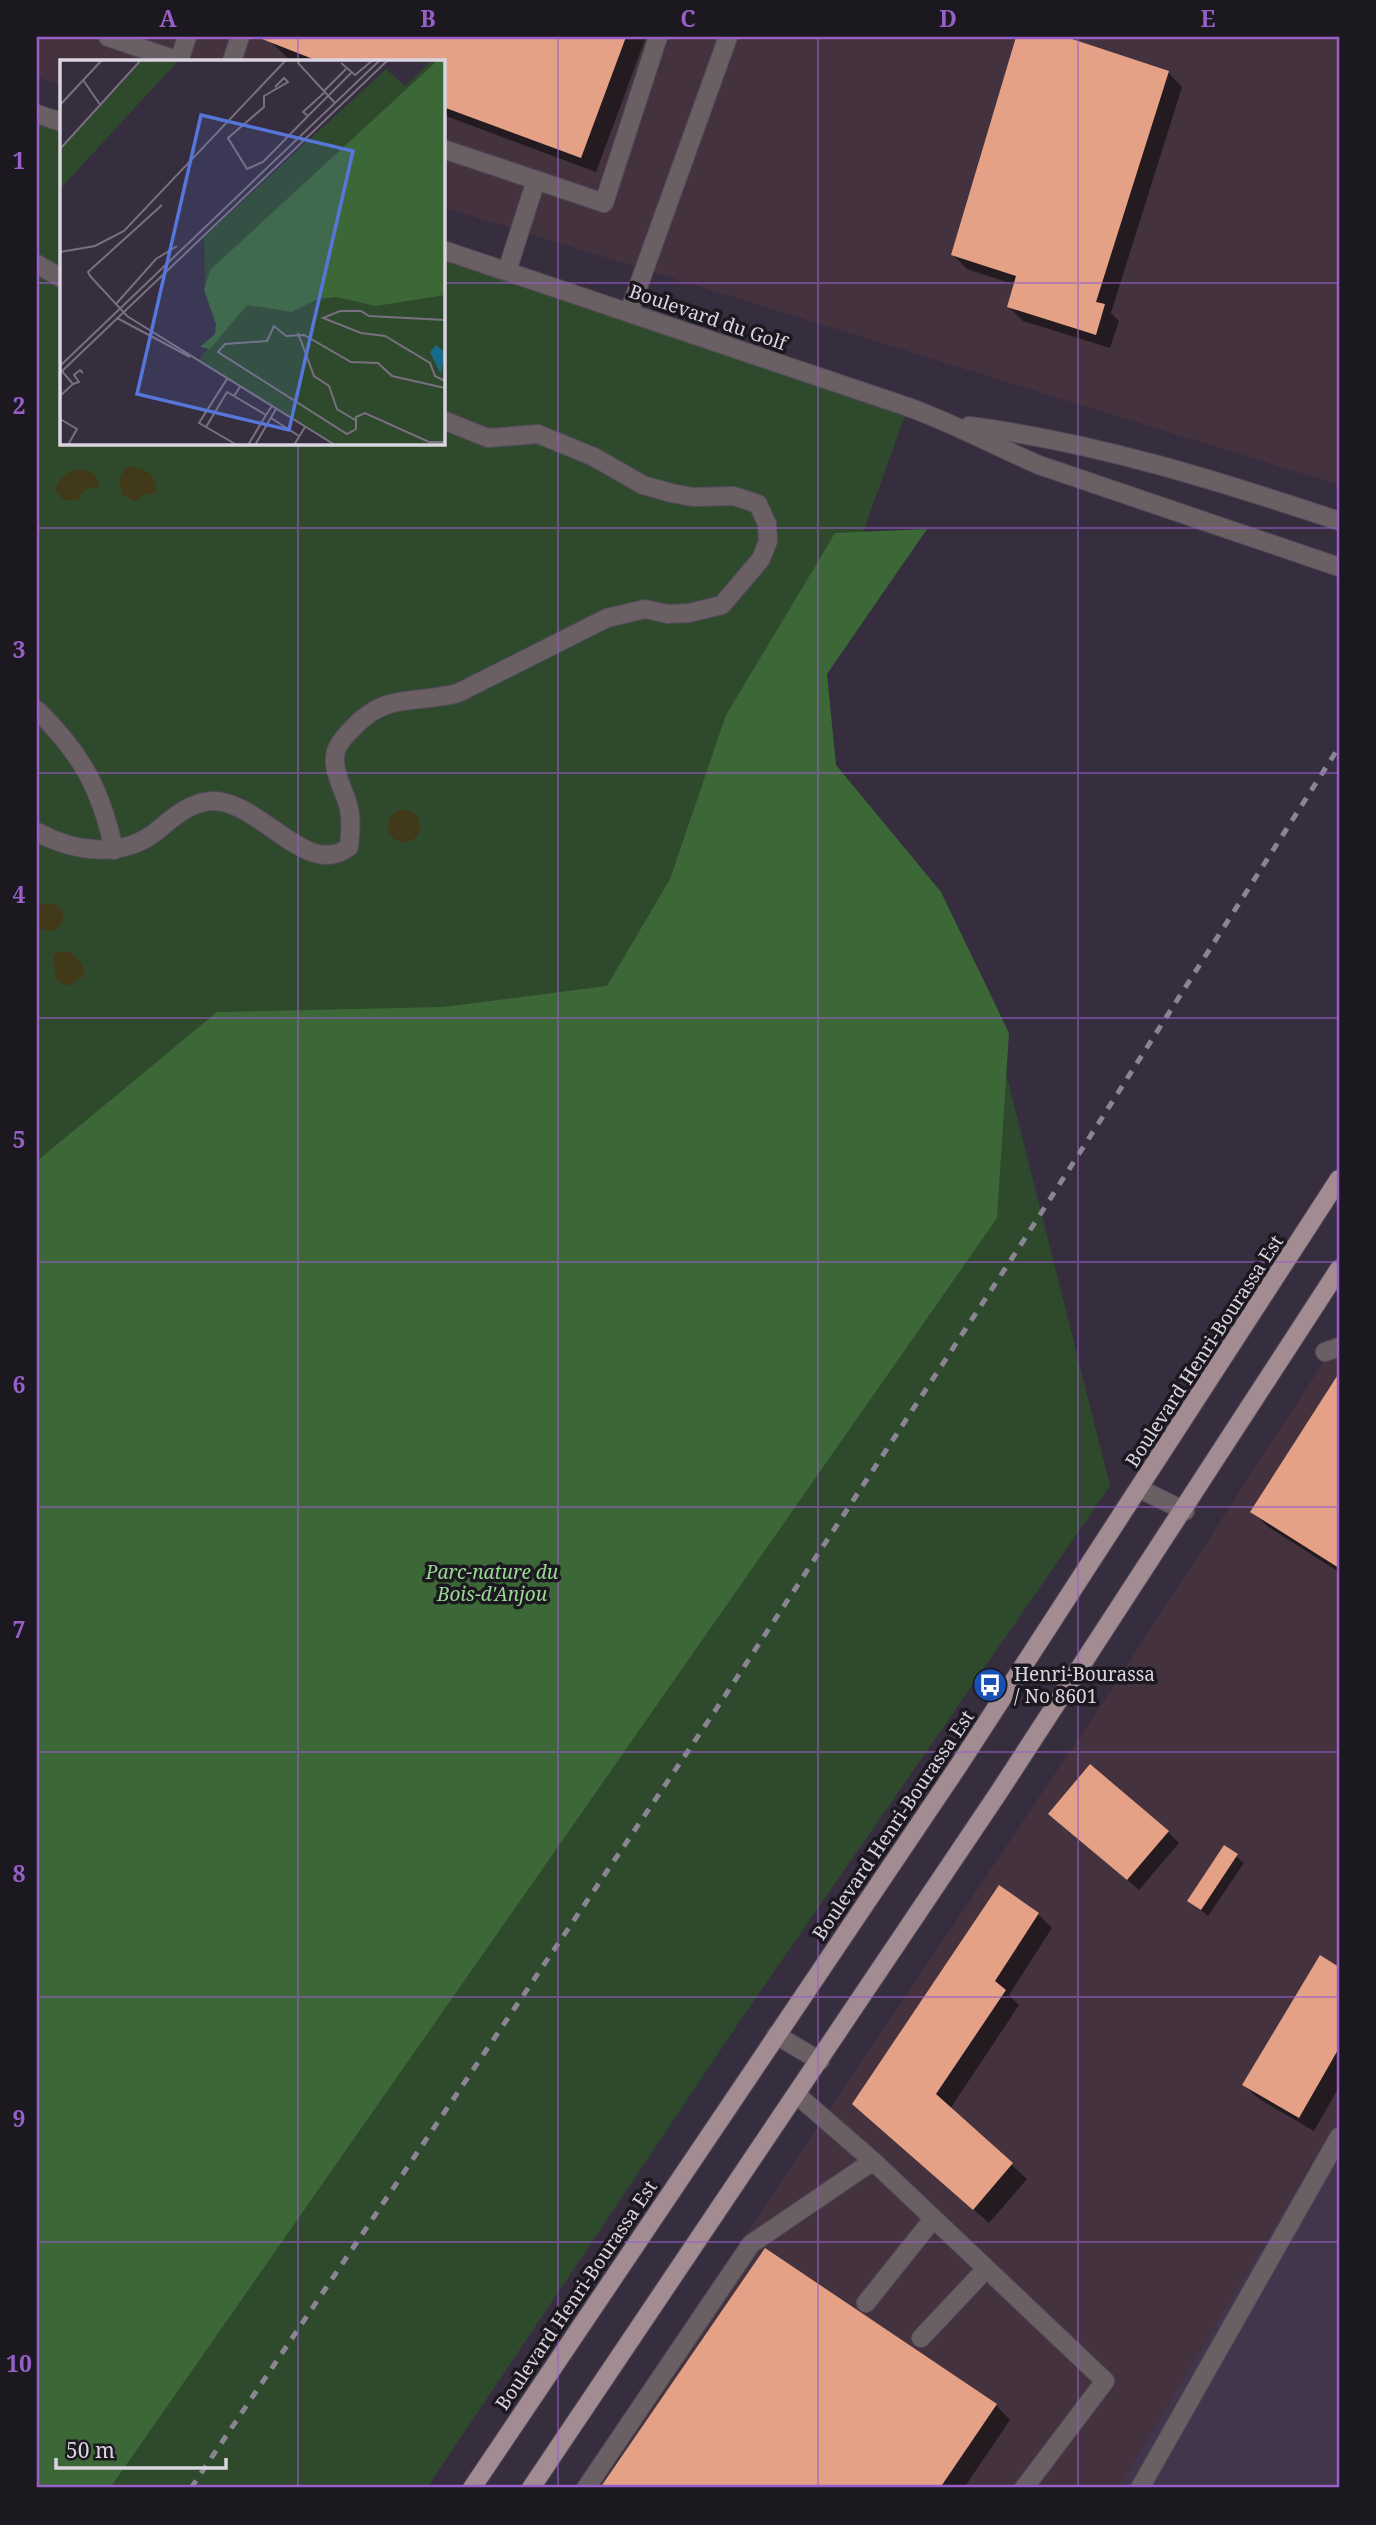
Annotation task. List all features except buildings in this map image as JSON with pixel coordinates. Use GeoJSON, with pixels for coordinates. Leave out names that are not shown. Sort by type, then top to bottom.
{"type":"FeatureCollection","features":[{"type":"Feature","properties":{"kind":"main road","name":"Boulevard Henri-Bourassa Est"},"geometry":{"type":"LineString","coordinates":[[472,2488],[959,1765],[1339,1179]]}},
{"type":"Feature","properties":{"kind":"main road"},"geometry":{"type":"LineString","coordinates":[[531,2488],[820,2061],[1185,1511],[1339,1269]]}},
{"type":"Feature","properties":{"kind":"street"},"geometry":{"type":"LineString","coordinates":[[108,37],[176,60]]}},
{"type":"Feature","properties":{"kind":"street"},"geometry":{"type":"LineString","coordinates":[[179,60],[187,37]]}},
{"type":"Feature","properties":{"kind":"street"},"geometry":{"type":"LineString","coordinates":[[232,60],[240,37]]}},
{"type":"Feature","properties":{"kind":"street"},"geometry":{"type":"LineString","coordinates":[[444,149],[604,203],[658,37]]}},
{"type":"Feature","properties":{"kind":"street"},"geometry":{"type":"LineString","coordinates":[[629,312],[728,37]]}},
{"type":"Feature","properties":{"kind":"street"},"geometry":{"type":"LineString","coordinates":[[37,114],[60,122]]}},
{"type":"Feature","properties":{"kind":"street"},"geometry":{"type":"LineString","coordinates":[[507,271],[536,180]]}},
{"type":"Feature","properties":{"kind":"street","name":"Boulevard du Golf"},"geometry":{"type":"LineString","coordinates":[[444,250],[958,425],[1001,449],[1039,465],[1339,567]]}},
{"type":"Feature","properties":{"kind":"street"},"geometry":{"type":"LineString","coordinates":[[37,264],[60,277]]}},
{"type":"Feature","properties":{"kind":"street"},"geometry":{"type":"LineString","coordinates":[[37,832],[56,843],[114,850],[139,843],[170,818],[200,803],[212,801],[230,803],[248,811],[296,845],[314,854],[331,857],[340,854],[349,847],[351,829],[350,811],[335,757],[340,743],[362,715],[398,699],[434,700],[458,693],[607,618],[645,609],[668,614],[710,610],[722,605],[761,559],[768,532],[758,504],[734,496],[693,497],[671,493],[643,485],[594,457],[538,434],[488,438],[444,420]]}},
{"type":"Feature","properties":{"kind":"street","name":"Boulevard du Golf"},"geometry":{"type":"LineString","coordinates":[[958,425],[1044,436],[1243,489],[1339,521]]}},
{"type":"Feature","properties":{"kind":"street"},"geometry":{"type":"LineString","coordinates":[[37,710],[64,738],[89,772],[107,818],[114,850]]}},
{"type":"Feature","properties":{"kind":"street"},"geometry":{"type":"LineString","coordinates":[[1140,1489],[1185,1511]]}},
{"type":"Feature","properties":{"kind":"street"},"geometry":{"type":"LineString","coordinates":[[776,2035],[820,2061]]}},
{"type":"Feature","properties":{"kind":"street"},"geometry":{"type":"LineString","coordinates":[[797,2095],[873,2161],[1105,2381],[1024,2488]]}},
{"type":"Feature","properties":{"kind":"street"},"geometry":{"type":"LineString","coordinates":[[1140,2488],[1339,2137]]}},
{"type":"Feature","properties":{"kind":"street"},"geometry":{"type":"LineString","coordinates":[[586,2488],[751,2244],[873,2161]]}},
{"type":"Feature","properties":{"kind":"street"},"geometry":{"type":"LineString","coordinates":[[866,2303],[933,2220]]}},
{"type":"Feature","properties":{"kind":"street"},"geometry":{"type":"LineString","coordinates":[[921,2338],[986,2269]]}},
{"type":"Feature","properties":{"kind":"shaded area"},"geometry":{"type":"Polygon","coordinates":[[[37,37],[1339,37],[1339,485],[444,207],[444,60],[60,60],[60,85],[37,77],[37,37]]]}},
{"type":"Feature","properties":{"kind":"shaded area"},"geometry":{"type":"Polygon","coordinates":[[[1339,1338],[1339,2118],[1118,2488],[576,2488],[1113,1687],[1339,1338]]]}},
{"type":"Feature","properties":{"kind":"shaded area"},"geometry":{"type":"Polygon","coordinates":[[[1339,2118],[1339,2488],[1118,2488],[1339,2118]]]}},
{"type":"Feature","properties":{"kind":"green space","name":"Parc-nature du Bois-d'Anjou"},"geometry":{"type":"Polygon","coordinates":[[[37,115],[60,123],[60,444],[444,444],[444,251],[908,407],[748,853],[991,1013],[1110,1486],[742,2018],[427,2488],[37,2488],[37,115]]]}},
{"type":"Feature","properties":{"kind":"green space","name":"Parc-nature du Bois-d'Anjou"},"geometry":{"type":"Polygon","coordinates":[[[927,529],[827,674],[836,765],[941,892],[1009,1033],[997,1218],[110,2488],[37,2488],[37,1161],[217,1012],[443,1007],[607,986],[670,879],[726,715],[835,533],[927,529]]]}},
{"type":"Feature","properties":{"kind":"sand"},"geometry":{"type":"Polygon","coordinates":[[[132,466],[149,472],[156,483],[155,494],[145,494],[135,501],[122,495],[119,479],[125,469],[132,466]]]}},
{"type":"Feature","properties":{"kind":"sand"},"geometry":{"type":"Polygon","coordinates":[[[78,469],[93,474],[99,487],[84,490],[78,500],[64,500],[55,491],[56,487],[63,477],[78,469]]]}},
{"type":"Feature","properties":{"kind":"sand"},"geometry":{"type":"Polygon","coordinates":[[[404,810],[415,815],[420,826],[415,837],[404,842],[393,837],[388,826],[393,815],[404,810]]]}},
{"type":"Feature","properties":{"kind":"sand"},"geometry":{"type":"Polygon","coordinates":[[[49,903],[59,907],[63,917],[59,927],[49,931],[39,927],[35,917],[39,907],[49,903]]]}},
{"type":"Feature","properties":{"kind":"sand"},"geometry":{"type":"Polygon","coordinates":[[[69,951],[82,963],[84,976],[68,986],[56,980],[53,956],[57,952],[69,951]]]}},
{"type":"Feature","properties":{"kind":"railway"},"geometry":{"type":"LineString","coordinates":[[191,2488],[713,1714],[1020,1246],[1339,747]]}},
{"type":"Feature","properties":{"kind":"place","name":"Henri-Bourassa / No 8601"},"geometry":{"type":"Point","coordinates":[990,1685]}}]}
